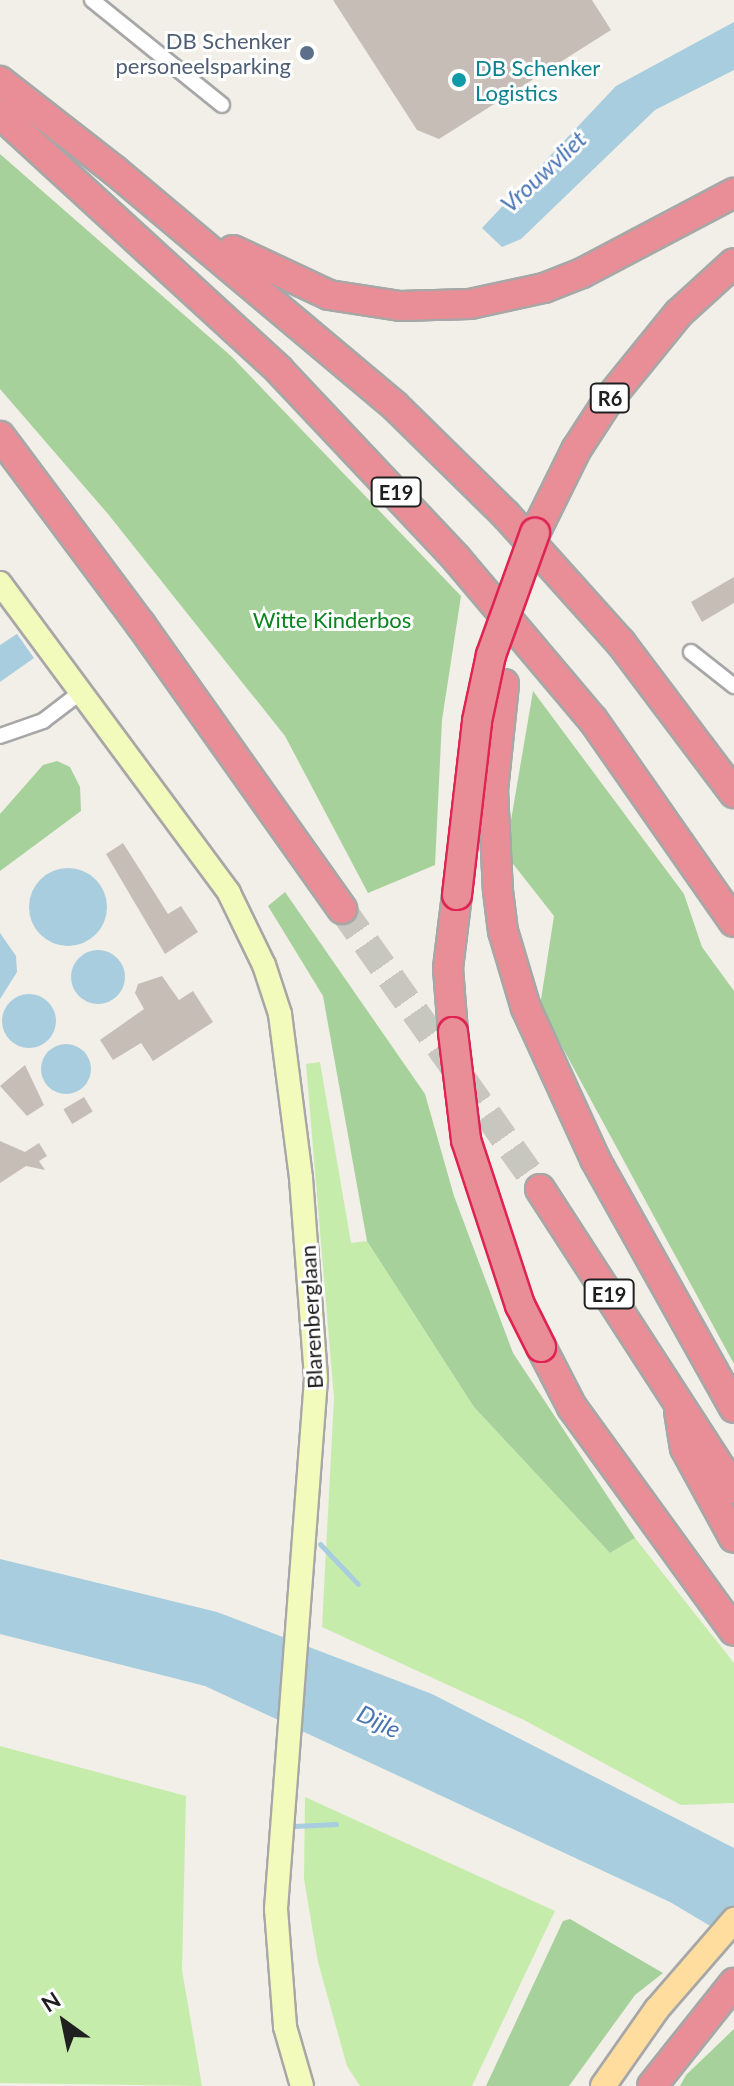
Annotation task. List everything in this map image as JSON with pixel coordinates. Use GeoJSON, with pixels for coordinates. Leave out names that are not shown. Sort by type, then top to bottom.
{"type":"FeatureCollection","features":[{"type":"Feature","properties":{"kind":"highway"},"geometry":{"type":"LineString","coordinates":[[0,67],[216,239],[298,285],[366,302],[470,304],[544,288],[623,255],[734,193]]}},
{"type":"Feature","properties":{"kind":"highway"},"geometry":{"type":"LineString","coordinates":[[0,81],[265,295],[406,417],[506,515],[621,643],[734,793]]}},
{"type":"Feature","properties":{"kind":"highway","name":"E19"},"geometry":{"type":"LineString","coordinates":[[0,114],[279,370],[456,558],[593,720],[734,922]]}},
{"type":"Feature","properties":{"kind":"highway","name":"R6"},"geometry":{"type":"LineString","coordinates":[[535,533],[553,492],[584,437],[643,354],[734,263]]}},
{"type":"Feature","properties":{"kind":"highway"},"geometry":{"type":"LineString","coordinates":[[0,436],[141,625],[342,909]]}},
{"type":"Feature","properties":{"kind":"highway"},"geometry":{"type":"LineString","coordinates":[[535,533],[491,655],[477,721],[448,968],[466,1140],[520,1305],[572,1407],[734,1631]]}},
{"type":"Feature","properties":{"kind":"highway"},"geometry":{"type":"LineString","coordinates":[[535,533],[504,684],[493,790],[500,904],[515,973],[595,1159],[734,1408]]}},
{"type":"Feature","properties":{"kind":"highway","name":"E19"},"geometry":{"type":"LineString","coordinates":[[540,1189],[734,1489]]}},
{"type":"Feature","properties":{"kind":"highway"},"geometry":{"type":"LineString","coordinates":[[677,1399],[685,1448],[734,1538]]}},
{"type":"Feature","properties":{"kind":"highway"},"geometry":{"type":"LineString","coordinates":[[652,2086],[734,1983]]}},
{"type":"Feature","properties":{"kind":"main road"},"geometry":{"type":"LineString","coordinates":[[603,2086],[657,2009],[734,1920]]}},
{"type":"Feature","properties":{"kind":"street"},"geometry":{"type":"LineString","coordinates":[[92,0],[222,105]]}},
{"type":"Feature","properties":{"kind":"street","name":"Blarenberglaan"},"geometry":{"type":"LineString","coordinates":[[0,583],[229,893],[264,965],[280,1014],[301,1178],[316,1379],[305,1551],[281,1810],[276,1909],[285,2027],[302,2086]]}},
{"type":"Feature","properties":{"kind":"street"},"geometry":{"type":"LineString","coordinates":[[691,652],[734,686]]}},
{"type":"Feature","properties":{"kind":"street"},"geometry":{"type":"LineString","coordinates":[[0,736],[43,721],[81,692]]}},
{"type":"Feature","properties":{"kind":"street","name":"Blarenberglaan"},"geometry":{"type":"LineString","coordinates":[[285,2000],[315,2086]]}},
{"type":"Feature","properties":{"kind":"green space","name":"Witte Kinderbos"},"geometry":{"type":"Polygon","coordinates":[[[0,154],[231,356],[461,596],[442,720],[435,865],[368,893],[285,736],[108,514],[0,389],[0,154]]]}},
{"type":"Feature","properties":{"kind":"green space"},"geometry":{"type":"Polygon","coordinates":[[[533,691],[684,894],[702,947],[734,991],[734,1364],[540,1006],[554,916],[510,860],[508,838],[533,691]]]}},
{"type":"Feature","properties":{"kind":"green space"},"geometry":{"type":"Polygon","coordinates":[[[57,761],[70,767],[80,787],[81,811],[0,871],[0,814],[43,765],[57,761]]]}},
{"type":"Feature","properties":{"kind":"green space"},"geometry":{"type":"Polygon","coordinates":[[[285,892],[425,1094],[454,1196],[513,1353],[635,1538],[610,1553],[474,1407],[367,1241],[323,996],[268,906],[285,892]]]}},
{"type":"Feature","properties":{"kind":"green space"},"geometry":{"type":"Polygon","coordinates":[[[320,1062],[351,1243],[367,1241],[474,1407],[610,1553],[635,1538],[734,1663],[734,1803],[681,1805],[524,1720],[322,1627],[334,1398],[306,1064],[320,1062]]]}},
{"type":"Feature","properties":{"kind":"green space"},"geometry":{"type":"Polygon","coordinates":[[[0,1746],[186,1796],[182,1970],[202,2086],[0,2083],[0,1746]]]}},
{"type":"Feature","properties":{"kind":"green space"},"geometry":{"type":"Polygon","coordinates":[[[305,1797],[555,1911],[472,2086],[360,2086],[347,2066],[318,1962],[304,1879],[305,1797]]]}},
{"type":"Feature","properties":{"kind":"green space"},"geometry":{"type":"Polygon","coordinates":[[[570,1919],[663,1973],[635,1995],[569,2086],[486,2086],[563,1921],[570,1919]]]}},
{"type":"Feature","properties":{"kind":"green space"},"geometry":{"type":"Polygon","coordinates":[[[734,2029],[734,2086],[680,2086],[686,2075],[734,2029]]]}},
{"type":"Feature","properties":{"kind":"water","name":"Vrouwvliet"},"geometry":{"type":"Polygon","coordinates":[[[734,22],[734,70],[655,110],[521,239],[502,247],[482,228],[616,86],[734,22]]]}},
{"type":"Feature","properties":{"kind":"water"},"geometry":{"type":"Polygon","coordinates":[[[17,634],[34,658],[0,682],[0,645],[17,634]]]}},
{"type":"Feature","properties":{"kind":"water"},"geometry":{"type":"Polygon","coordinates":[[[60,868],[76,868],[90,874],[101,885],[107,907],[101,929],[90,940],[76,946],[60,946],[46,940],[35,929],[29,915],[29,899],[35,885],[46,874],[60,868]]]}},
{"type":"Feature","properties":{"kind":"water"},"geometry":{"type":"Polygon","coordinates":[[[0,933],[16,956],[17,972],[0,999],[0,933]]]}},
{"type":"Feature","properties":{"kind":"water"},"geometry":{"type":"Polygon","coordinates":[[[98,950],[109,952],[117,958],[123,966],[123,988],[117,996],[109,1002],[98,1004],[87,1002],[79,996],[73,988],[71,977],[73,966],[79,958],[87,952],[98,950]]]}},
{"type":"Feature","properties":{"kind":"water"},"geometry":{"type":"Polygon","coordinates":[[[29,994],[40,996],[48,1002],[54,1010],[54,1032],[48,1040],[40,1046],[29,1048],[18,1046],[10,1040],[4,1032],[2,1021],[4,1010],[10,1002],[18,996],[29,994]]]}},
{"type":"Feature","properties":{"kind":"water"},"geometry":{"type":"Polygon","coordinates":[[[66,1044],[84,1051],[91,1069],[84,1087],[66,1094],[48,1087],[41,1069],[48,1051],[66,1044]]]}},
{"type":"Feature","properties":{"kind":"water","name":"Dijle"},"geometry":{"type":"Polygon","coordinates":[[[0,1559],[217,1612],[432,1694],[734,1848],[734,1940],[670,1902],[205,1686],[0,1634],[0,1559]]]}},
{"type":"Feature","properties":{"kind":"building","name":"DB Schenker Logistics"},"geometry":{"type":"Polygon","coordinates":[[[333,0],[592,0],[611,30],[439,139],[417,130],[333,0]]]}},
{"type":"Feature","properties":{"kind":"building"},"geometry":{"type":"Polygon","coordinates":[[[734,577],[734,603],[702,622],[691,602],[734,577]]]}},
{"type":"Feature","properties":{"kind":"building"},"geometry":{"type":"Polygon","coordinates":[[[123,843],[168,914],[181,906],[198,932],[165,954],[106,854],[123,843]]]}},
{"type":"Feature","properties":{"kind":"building"},"geometry":{"type":"Polygon","coordinates":[[[162,976],[179,1000],[193,991],[213,1022],[153,1061],[141,1043],[113,1060],[100,1040],[144,1009],[135,993],[138,984],[162,976]]]}},
{"type":"Feature","properties":{"kind":"building"},"geometry":{"type":"Polygon","coordinates":[[[25,1065],[44,1105],[27,1116],[0,1086],[25,1065]]]}},
{"type":"Feature","properties":{"kind":"building"},"geometry":{"type":"Polygon","coordinates":[[[84,1097],[93,1112],[72,1124],[63,1109],[84,1097]]]}},
{"type":"Feature","properties":{"kind":"building"},"geometry":{"type":"Polygon","coordinates":[[[0,1141],[25,1152],[39,1143],[47,1156],[39,1161],[45,1170],[26,1166],[0,1183],[0,1141]]]}},
{"type":"Feature","properties":{"kind":"waterway"},"geometry":{"type":"LineString","coordinates":[[320,1544],[358,1584]]}},
{"type":"Feature","properties":{"kind":"waterway"},"geometry":{"type":"LineString","coordinates":[[295,1826],[336,1824]]}},
{"type":"Feature","properties":{"kind":"tunnel"},"geometry":{"type":"LineString","coordinates":[[342,909],[540,1189]]}},
{"type":"Feature","properties":{"kind":"place","name":"DB Schenker personeelsparking"},"geometry":{"type":"Point","coordinates":[307,53]}},
{"type":"Feature","properties":{"kind":"place","name":"DB Schenker Logistics"},"geometry":{"type":"Point","coordinates":[459,80]}}]}
